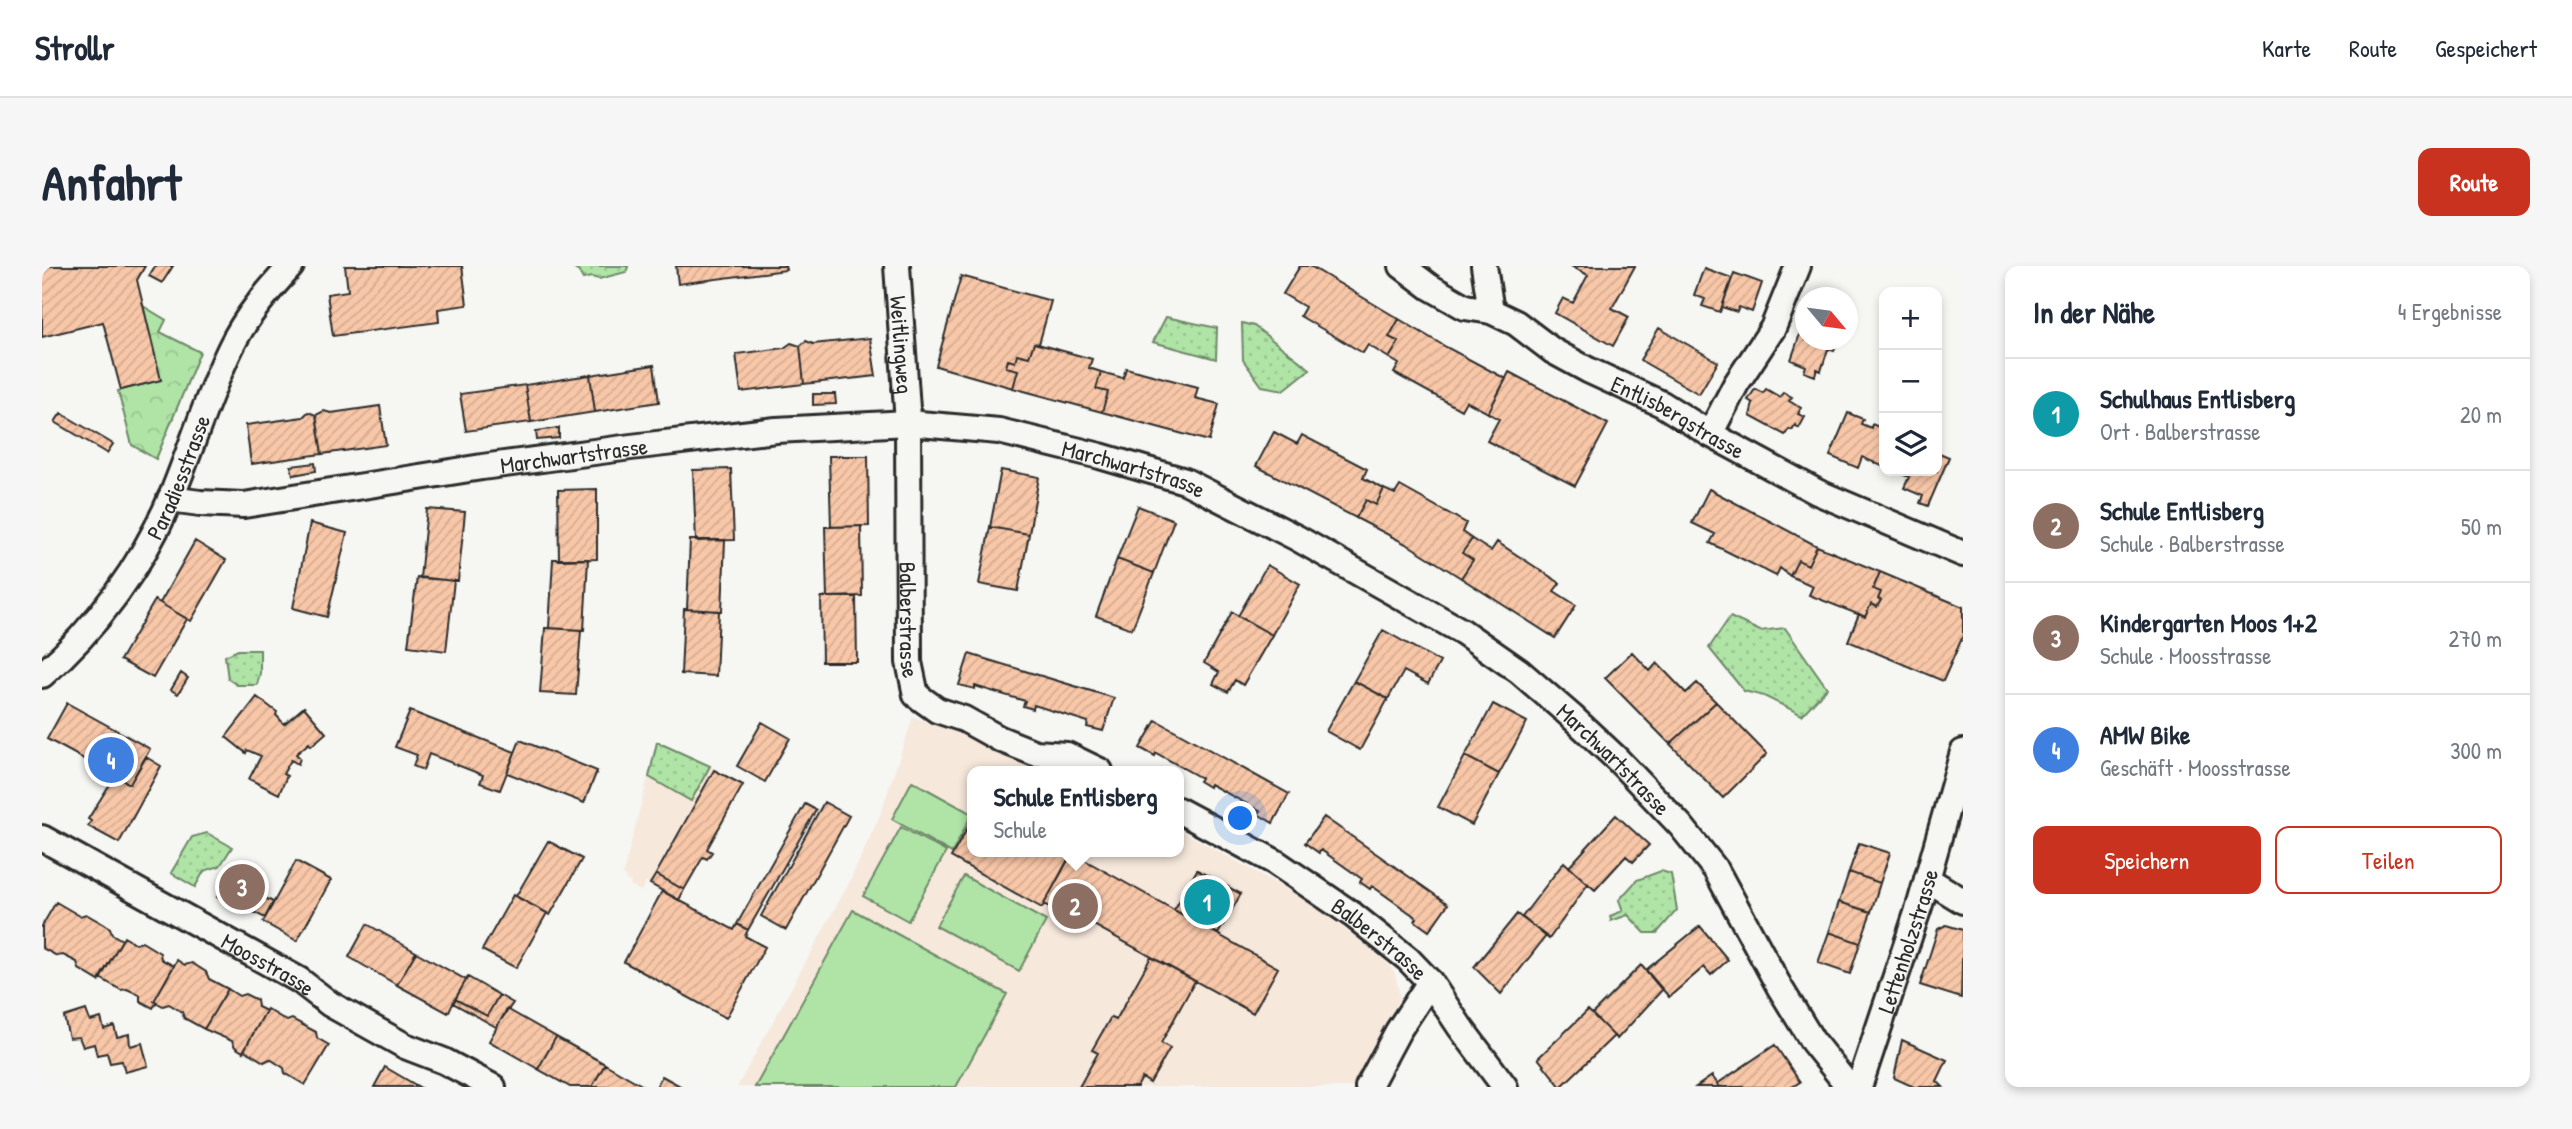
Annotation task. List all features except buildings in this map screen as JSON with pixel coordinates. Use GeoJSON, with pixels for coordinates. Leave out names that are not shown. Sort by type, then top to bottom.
{"type":"FeatureCollection","features":[{"type":"Feature","properties":{"kind":"street","name":"Paradiesstrasse"},"geometry":{"type":"LineString","coordinates":[[42,675],[71,648],[127,578],[170,499],[232,346],[259,301],[291,266]]}},
{"type":"Feature","properties":{"kind":"street","name":"Weitlingweg"},"geometry":{"type":"LineString","coordinates":[[897,266],[908,424]]}},
{"type":"Feature","properties":{"kind":"street","name":"Entlisbergstrasse"},"geometry":{"type":"LineString","coordinates":[[1402,266],[1430,287],[1465,307],[1491,311],[1520,324],[1562,356],[1662,404],[1710,434],[1817,492],[1963,554]]}},
{"type":"Feature","properties":{"kind":"street"},"geometry":{"type":"LineString","coordinates":[[1485,266],[1491,311]]}},
{"type":"Feature","properties":{"kind":"street"},"geometry":{"type":"LineString","coordinates":[[1710,434],[1736,384],[1773,328],[1798,266]]}},
{"type":"Feature","properties":{"kind":"street","name":"Marchwartstrasse"},"geometry":{"type":"LineString","coordinates":[[170,499],[244,505],[482,467],[631,447],[776,430],[908,424],[999,431],[1185,481],[1297,538],[1462,632],[1528,679],[1616,758],[1681,826],[1716,870],[1780,989],[1813,1042],[1849,1087]]}},
{"type":"Feature","properties":{"kind":"street","name":"Balberstrasse"},"geometry":{"type":"LineString","coordinates":[[908,424],[909,662],[916,695],[937,710],[964,719],[1000,739],[1035,753],[1067,755],[1090,766]]}},
{"type":"Feature","properties":{"kind":"street","name":"Lettenholzstrasse"},"geometry":{"type":"LineString","coordinates":[[1859,1087],[1927,879],[1963,752]]}},
{"type":"Feature","properties":{"kind":"street","name":"Balberstrasse"},"geometry":{"type":"LineString","coordinates":[[1184,813],[1258,852],[1308,884],[1353,915],[1408,960],[1430,982],[1505,1087]]}},
{"type":"Feature","properties":{"kind":"street","name":"Moosstrasse"},"geometry":{"type":"LineString","coordinates":[[42,838],[299,980],[330,1004],[405,1046],[444,1060],[493,1087]]}},
{"type":"Feature","properties":{"kind":"street"},"geometry":{"type":"LineString","coordinates":[[1927,879],[1963,901]]}},
{"type":"Feature","properties":{"kind":"street"},"geometry":{"type":"LineString","coordinates":[[1368,1087],[1398,1031],[1430,982]]}},
{"type":"Feature","properties":{"kind":"shaded area"},"geometry":{"type":"Polygon","coordinates":[[[913,717],[1051,766],[967,766],[967,857],[1184,857],[1184,832],[1299,896],[1359,939],[1395,973],[1400,997],[1352,1087],[737,1087],[849,883],[880,815],[913,717]]]}},
{"type":"Feature","properties":{"kind":"shaded area"},"geometry":{"type":"Polygon","coordinates":[[[657,742],[710,766],[743,785],[679,900],[646,882],[641,891],[630,885],[631,882],[626,880],[623,874],[657,742]]]}},
{"type":"Feature","properties":{"kind":"green space"},"geometry":{"type":"Polygon","coordinates":[[[570,266],[628,267],[626,272],[599,279],[583,279],[579,272],[570,266]]]}},
{"type":"Feature","properties":{"kind":"green space"},"geometry":{"type":"Polygon","coordinates":[[[143,306],[166,320],[160,332],[200,352],[156,459],[132,445],[118,391],[160,380],[143,306]]]}},
{"type":"Feature","properties":{"kind":"green space"},"geometry":{"type":"Polygon","coordinates":[[[1166,317],[1217,328],[1216,359],[1153,342],[1166,317]]]}},
{"type":"Feature","properties":{"kind":"green space"},"geometry":{"type":"Polygon","coordinates":[[[1242,323],[1254,326],[1310,369],[1284,390],[1262,386],[1243,360],[1242,323]]]}},
{"type":"Feature","properties":{"kind":"green space"},"geometry":{"type":"Polygon","coordinates":[[[1730,617],[1760,631],[1785,628],[1827,688],[1802,715],[1764,696],[1744,691],[1709,648],[1730,617]]]}},
{"type":"Feature","properties":{"kind":"green space"},"geometry":{"type":"Polygon","coordinates":[[[238,650],[260,650],[257,685],[237,685],[228,679],[225,656],[238,650]]]}},
{"type":"Feature","properties":{"kind":"green space"},"geometry":{"type":"Polygon","coordinates":[[[657,742],[710,766],[691,801],[649,777],[657,742]]]}},
{"type":"Feature","properties":{"kind":"green space"},"geometry":{"type":"Polygon","coordinates":[[[912,781],[967,811],[967,824],[952,853],[892,819],[912,781]]]}},
{"type":"Feature","properties":{"kind":"green space"},"geometry":{"type":"Polygon","coordinates":[[[901,827],[946,852],[908,921],[863,896],[901,827]]]}},
{"type":"Feature","properties":{"kind":"green space"},"geometry":{"type":"Polygon","coordinates":[[[207,833],[232,847],[220,866],[204,871],[195,887],[171,873],[192,837],[207,833]]]}},
{"type":"Feature","properties":{"kind":"green space"},"geometry":{"type":"Polygon","coordinates":[[[1661,871],[1671,874],[1677,910],[1657,933],[1645,933],[1628,915],[1611,921],[1610,916],[1623,911],[1619,900],[1637,880],[1661,871]]]}},
{"type":"Feature","properties":{"kind":"green space"},"geometry":{"type":"Polygon","coordinates":[[[964,876],[1046,921],[1019,971],[936,926],[964,876]]]}},
{"type":"Feature","properties":{"kind":"green space"},"geometry":{"type":"Polygon","coordinates":[[[853,910],[1007,994],[956,1087],[755,1087],[853,910]]]}},
{"type":"Feature","properties":{"kind":"place","name":"AMW Bike"},"geometry":{"type":"Point","coordinates":[111,760]}},
{"type":"Feature","properties":{"kind":"place","name":"Kindergarten Moos 1+2"},"geometry":{"type":"Point","coordinates":[242,887]}},
{"type":"Feature","properties":{"kind":"place","name":"Schulhaus Entlisberg"},"geometry":{"type":"Point","coordinates":[1207,902]}},
{"type":"Feature","properties":{"kind":"place","name":"Schule Entlisberg"},"geometry":{"type":"Point","coordinates":[1075,906]}}]}
